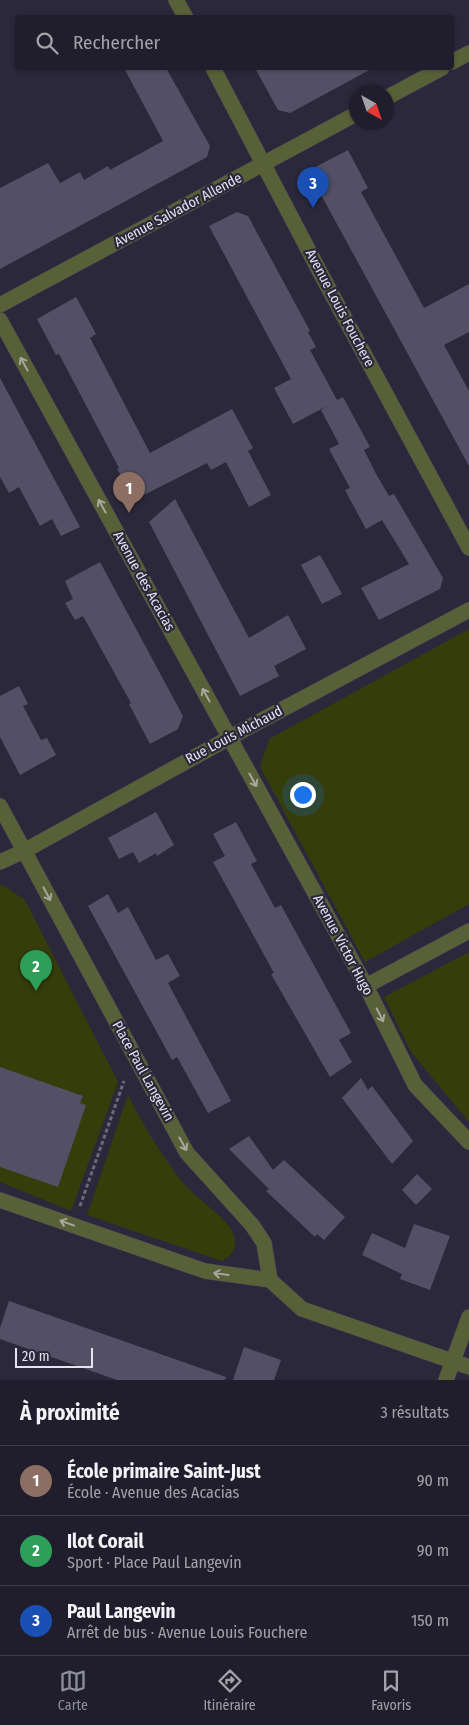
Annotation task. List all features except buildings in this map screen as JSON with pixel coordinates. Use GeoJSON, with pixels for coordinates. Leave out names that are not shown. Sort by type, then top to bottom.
{"type":"FeatureCollection","features":[{"type":"Feature","properties":{"kind":"street"},"geometry":{"type":"LineString","coordinates":[[176,0],[184,15]]}},
{"type":"Feature","properties":{"kind":"street"},"geometry":{"type":"LineString","coordinates":[[454,61],[469,53]]}},
{"type":"Feature","properties":{"kind":"street","name":"Avenue Louis Fouchere"},"geometry":{"type":"LineString","coordinates":[[213,70],[469,548]]}},
{"type":"Feature","properties":{"kind":"street"},"geometry":{"type":"LineString","coordinates":[[394,94],[438,70]]}},
{"type":"Feature","properties":{"kind":"street","name":"Avenue Salvador Allende"},"geometry":{"type":"LineString","coordinates":[[0,305],[349,118]]}},
{"type":"Feature","properties":{"kind":"street","name":"Avenue des Acacias"},"geometry":{"type":"LineString","coordinates":[[0,320],[230,737]]}},
{"type":"Feature","properties":{"kind":"street","name":"Rue Louis Michaud"},"geometry":{"type":"LineString","coordinates":[[0,862],[24,851],[230,737],[469,610]]}},
{"type":"Feature","properties":{"kind":"street","name":"Avenue Victor Hugo"},"geometry":{"type":"LineString","coordinates":[[230,737],[366,986],[415,1085],[469,1142]]}},
{"type":"Feature","properties":{"kind":"street","name":"Place Paul Langevin"},"geometry":{"type":"LineString","coordinates":[[0,806],[187,1153],[252,1225],[264,1244],[270,1280]]}},
{"type":"Feature","properties":{"kind":"street"},"geometry":{"type":"LineString","coordinates":[[366,986],[469,931]]}},
{"type":"Feature","properties":{"kind":"street"},"geometry":{"type":"LineString","coordinates":[[0,1200],[205,1271],[270,1280],[302,1309],[469,1367]]}},
{"type":"Feature","properties":{"kind":"street"},"geometry":{"type":"LineString","coordinates":[[446,1380],[469,1317]]}},
{"type":"Feature","properties":{"kind":"path"},"geometry":{"type":"LineString","coordinates":[[73,1226],[125,1082],[120,1074]]}},
{"type":"Feature","properties":{"kind":"green space"},"geometry":{"type":"Polygon","coordinates":[[[469,629],[469,904],[365,962],[260,767],[269,739],[469,629]]]}},
{"type":"Feature","properties":{"kind":"green space"},"geometry":{"type":"Polygon","coordinates":[[[0,885],[3,885],[25,900],[118,1082],[71,1211],[0,1182],[0,885]]]}},
{"type":"Feature","properties":{"kind":"green space"},"geometry":{"type":"Polygon","coordinates":[[[469,952],[469,1122],[411,1052],[384,997],[469,952]]]}},
{"type":"Feature","properties":{"kind":"green space"},"geometry":{"type":"Polygon","coordinates":[[[128,1095],[168,1163],[184,1184],[225,1222],[233,1233],[235,1246],[233,1252],[222,1261],[87,1215],[128,1095]]]}},
{"type":"Feature","properties":{"kind":"place","name":"Paul Langevin"},"geometry":{"type":"Point","coordinates":[313,208]}},
{"type":"Feature","properties":{"kind":"place","name":"École primaire Saint-Just"},"geometry":{"type":"Point","coordinates":[129,513]}},
{"type":"Feature","properties":{"kind":"place","name":"Ilot Corail"},"geometry":{"type":"Point","coordinates":[36,991]}}]}
